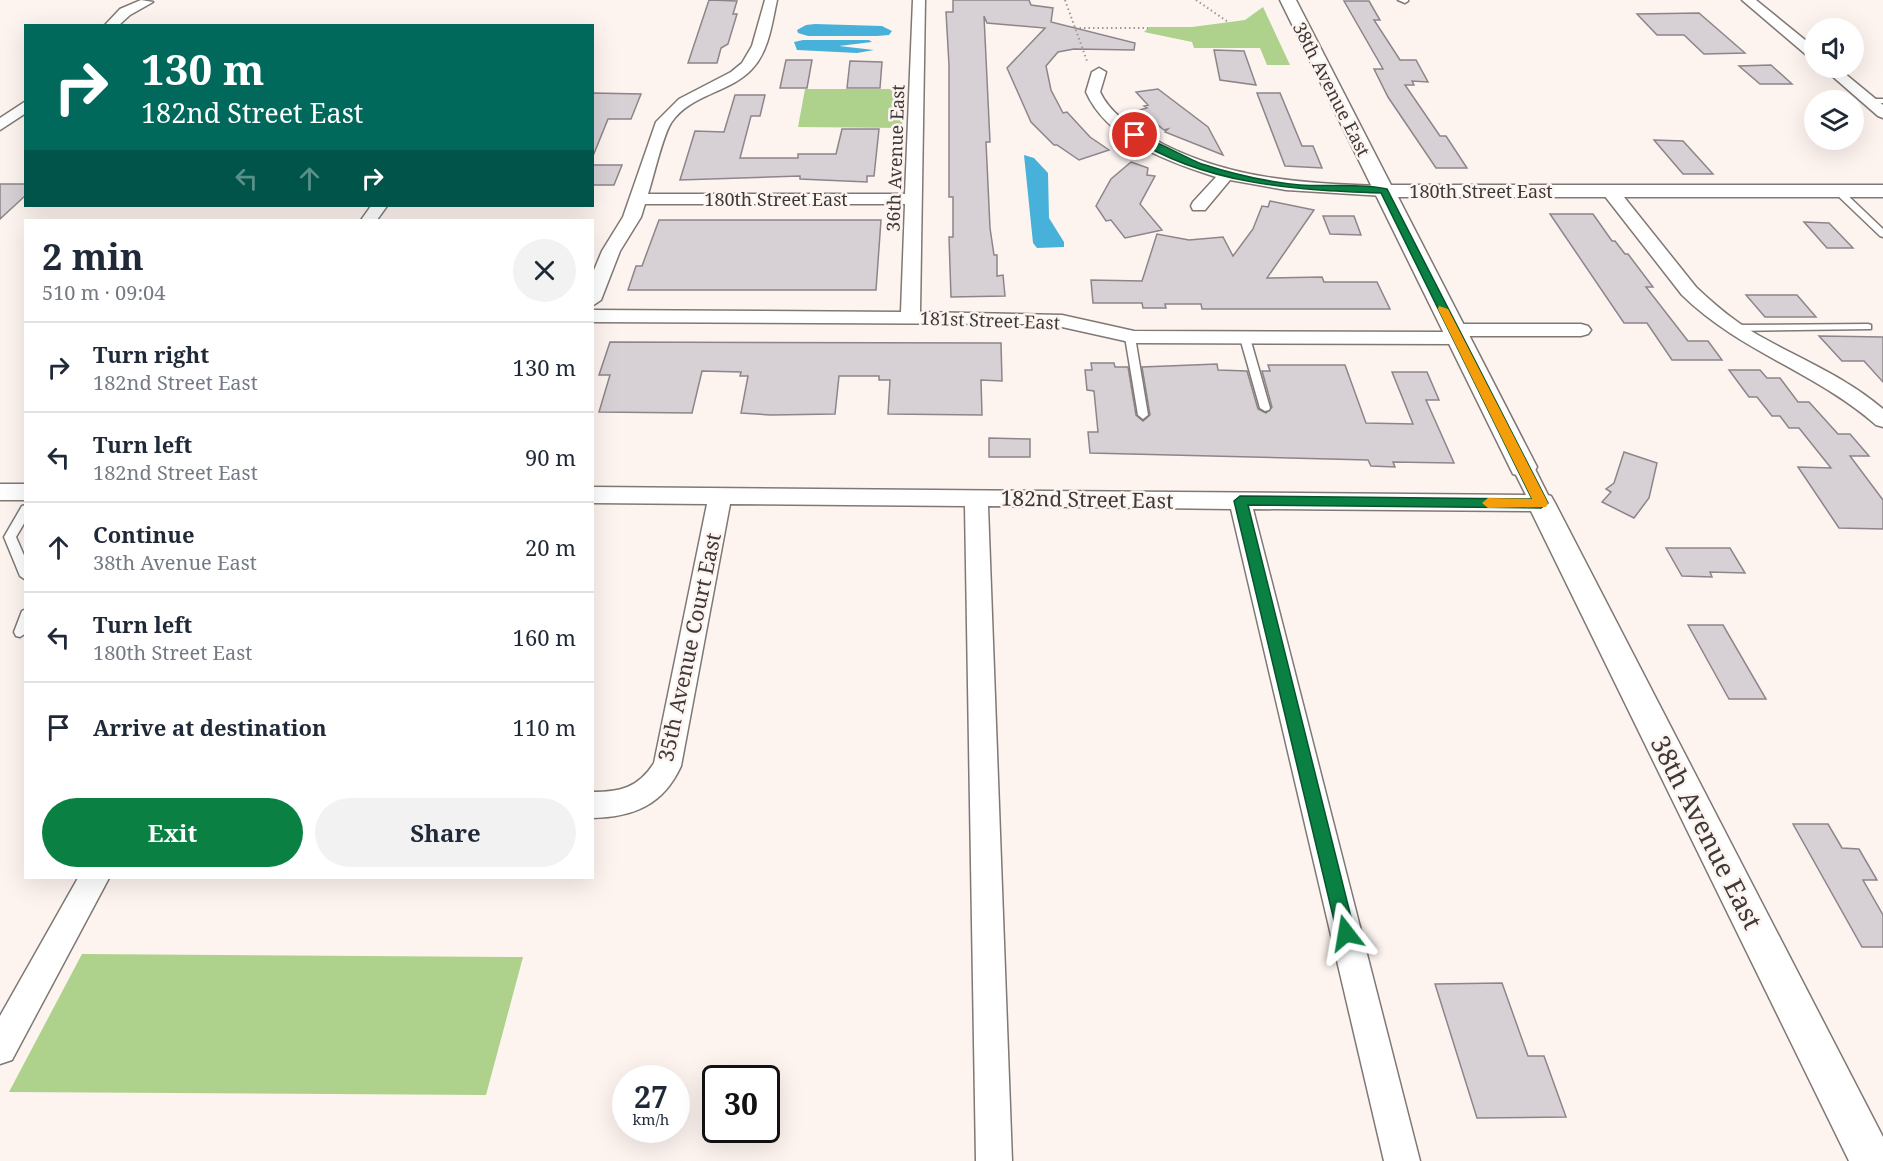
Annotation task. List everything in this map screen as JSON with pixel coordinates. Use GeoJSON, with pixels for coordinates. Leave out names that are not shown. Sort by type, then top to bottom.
{"type":"FeatureCollection","features":[{"type":"Feature","properties":{"kind":"street"},"geometry":{"type":"LineString","coordinates":[[594,295],[611,251],[632,217],[664,122],[684,102],[736,75],[747,66],[759,46],[771,0]]}},
{"type":"Feature","properties":{"kind":"street","name":"36th Avenue East"},"geometry":{"type":"LineString","coordinates":[[910,317],[920,0]]}},
{"type":"Feature","properties":{"kind":"street","name":"38th Avenue East"},"geometry":{"type":"LineString","coordinates":[[1288,0],[1523,467]]}},
{"type":"Feature","properties":{"kind":"street"},"geometry":{"type":"LineString","coordinates":[[1748,0],[1804,46]]}},
{"type":"Feature","properties":{"kind":"street"},"geometry":{"type":"LineString","coordinates":[[112,24],[125,12],[147,2]]}},
{"type":"Feature","properties":{"kind":"street","name":"180th Street East"},"geometry":{"type":"LineString","coordinates":[[1099,72],[1093,92],[1099,105],[1111,118],[1148,144],[1198,166],[1300,188],[1384,191],[1883,191]]}},
{"type":"Feature","properties":{"kind":"street"},"geometry":{"type":"LineString","coordinates":[[1844,78],[1876,101],[1883,113]]}},
{"type":"Feature","properties":{"kind":"street"},"geometry":{"type":"LineString","coordinates":[[0,124],[24,106]]}},
{"type":"Feature","properties":{"kind":"street"},"geometry":{"type":"LineString","coordinates":[[1199,206],[1227,174]]}},
{"type":"Feature","properties":{"kind":"street"},"geometry":{"type":"LineString","coordinates":[[1610,191],[1689,291],[1733,328],[1826,378],[1855,397],[1883,420]]}},
{"type":"Feature","properties":{"kind":"street","name":"180th Street East"},"geometry":{"type":"LineString","coordinates":[[638,199],[914,199]]}},
{"type":"Feature","properties":{"kind":"street","name":"181st Street East"},"geometry":{"type":"LineString","coordinates":[[594,316],[1044,318],[1130,337],[1245,338],[1581,330]]}},
{"type":"Feature","properties":{"kind":"street"},"geometry":{"type":"LineString","coordinates":[[1523,467],[1541,503]]}},
{"type":"Feature","properties":{"kind":"street"},"geometry":{"type":"LineString","coordinates":[[0,492],[24,492]]}},
{"type":"Feature","properties":{"kind":"street","name":"182nd Street East"},"geometry":{"type":"LineString","coordinates":[[594,495],[1541,503]]}},
{"type":"Feature","properties":{"kind":"street","name":"35th Avenue Court East"},"geometry":{"type":"LineString","coordinates":[[594,805],[620,805],[647,793],[662,775],[670,757],[720,496]]}},
{"type":"Feature","properties":{"kind":"street"},"geometry":{"type":"LineString","coordinates":[[976,498],[993,1161]]}},
{"type":"Feature","properties":{"kind":"street"},"geometry":{"type":"LineString","coordinates":[[1240,501],[1402,1161]]}},
{"type":"Feature","properties":{"kind":"street","name":"38th Avenue East"},"geometry":{"type":"LineString","coordinates":[[1541,503],[1872,1161]]}},
{"type":"Feature","properties":{"kind":"street"},"geometry":{"type":"LineString","coordinates":[[0,1048],[93,879]]}},
{"type":"Feature","properties":{"kind":"lane"},"geometry":{"type":"LineString","coordinates":[[1838,191],[1883,234]]}},
{"type":"Feature","properties":{"kind":"lane"},"geometry":{"type":"LineString","coordinates":[[1733,328],[1868,327]]}},
{"type":"Feature","properties":{"kind":"lane"},"geometry":{"type":"LineString","coordinates":[[1130,337],[1143,415]]}},
{"type":"Feature","properties":{"kind":"lane"},"geometry":{"type":"LineString","coordinates":[[1245,338],[1265,408]]}},
{"type":"Feature","properties":{"kind":"lane"},"geometry":{"type":"LineString","coordinates":[[24,512],[10,537],[24,571]]}},
{"type":"Feature","properties":{"kind":"lane"},"geometry":{"type":"LineString","coordinates":[[20,632],[24,620]]}},
{"type":"Feature","properties":{"kind":"path"},"geometry":{"type":"LineString","coordinates":[[1065,0],[1085,60],[1099,72]]}},
{"type":"Feature","properties":{"kind":"path"},"geometry":{"type":"LineString","coordinates":[[1196,0],[1228,22]]}},
{"type":"Feature","properties":{"kind":"path"},"geometry":{"type":"LineString","coordinates":[[1075,28],[1148,28]]}},
{"type":"Feature","properties":{"kind":"green space"},"geometry":{"type":"Polygon","coordinates":[[[1263,7],[1290,65],[1267,65],[1260,48],[1194,48],[1192,42],[1144,32],[1149,27],[1192,27],[1245,20],[1263,7]]]}},
{"type":"Feature","properties":{"kind":"green space"},"geometry":{"type":"Polygon","coordinates":[[[805,89],[904,89],[902,128],[798,127],[805,89]]]}},
{"type":"Feature","properties":{"kind":"green space"},"geometry":{"type":"Polygon","coordinates":[[[82,954],[523,957],[486,1095],[9,1092],[82,954]]]}},
{"type":"Feature","properties":{"kind":"water"},"geometry":{"type":"Polygon","coordinates":[[[806,25],[882,26],[892,31],[889,35],[877,36],[808,36],[798,33],[797,30],[806,25]]]}},
{"type":"Feature","properties":{"kind":"water"},"geometry":{"type":"Polygon","coordinates":[[[869,40],[872,42],[839,46],[874,50],[857,53],[797,50],[794,42],[869,40]]]}},
{"type":"Feature","properties":{"kind":"water"},"geometry":{"type":"Polygon","coordinates":[[[1024,155],[1034,158],[1048,173],[1049,218],[1064,242],[1064,247],[1037,248],[1033,243],[1024,155]]]}},
{"type":"Feature","properties":{"kind":"building"},"geometry":{"type":"Polygon","coordinates":[[[709,0],[737,1],[733,14],[737,14],[728,44],[721,48],[717,63],[688,63],[709,0]]]}},
{"type":"Feature","properties":{"kind":"building"},"geometry":{"type":"Polygon","coordinates":[[[953,0],[1029,0],[1031,5],[1053,8],[1051,22],[1135,43],[1134,50],[1074,49],[1058,52],[1046,66],[1051,90],[1063,113],[1067,112],[1090,137],[1109,150],[1079,160],[1054,145],[1031,122],[1007,68],[1045,28],[987,23],[984,16],[990,142],[986,142],[990,228],[994,255],[997,255],[997,276],[1003,275],[1005,296],[951,297],[949,237],[953,237],[953,197],[949,197],[949,65],[946,12],[953,12],[953,0]]]}},
{"type":"Feature","properties":{"kind":"building"},"geometry":{"type":"Polygon","coordinates":[[[1344,1],[1369,1],[1380,20],[1374,20],[1400,60],[1416,60],[1428,82],[1412,81],[1414,85],[1405,85],[1440,136],[1446,136],[1467,168],[1436,168],[1388,97],[1374,69],[1383,69],[1344,1]]]}},
{"type":"Feature","properties":{"kind":"building"},"geometry":{"type":"Polygon","coordinates":[[[1699,13],[1745,53],[1704,54],[1684,35],[1657,35],[1637,14],[1699,13]]]}},
{"type":"Feature","properties":{"kind":"building"},"geometry":{"type":"Polygon","coordinates":[[[1214,50],[1244,51],[1256,85],[1220,80],[1214,50]]]}},
{"type":"Feature","properties":{"kind":"building"},"geometry":{"type":"Polygon","coordinates":[[[786,60],[812,60],[807,88],[780,88],[786,60]]]}},
{"type":"Feature","properties":{"kind":"building"},"geometry":{"type":"Polygon","coordinates":[[[850,61],[882,62],[880,88],[847,88],[850,61]]]}},
{"type":"Feature","properties":{"kind":"building"},"geometry":{"type":"Polygon","coordinates":[[[1771,65],[1792,84],[1760,84],[1739,66],[1771,65]]]}},
{"type":"Feature","properties":{"kind":"building"},"geometry":{"type":"Polygon","coordinates":[[[1158,89],[1208,127],[1223,155],[1165,132],[1168,129],[1164,130],[1139,110],[1147,108],[1144,106],[1148,105],[1136,92],[1158,89]]]}},
{"type":"Feature","properties":{"kind":"building"},"geometry":{"type":"Polygon","coordinates":[[[594,93],[641,94],[631,119],[608,119],[594,154],[594,93]]]}},
{"type":"Feature","properties":{"kind":"building"},"geometry":{"type":"Polygon","coordinates":[[[1257,93],[1280,93],[1302,146],[1313,146],[1322,168],[1285,166],[1257,93]]]}},
{"type":"Feature","properties":{"kind":"building"},"geometry":{"type":"Polygon","coordinates":[[[735,95],[765,95],[760,116],[751,116],[740,158],[798,158],[798,154],[836,154],[842,129],[879,129],[874,176],[867,176],[867,182],[800,179],[800,176],[680,180],[695,131],[724,132],[735,95]]]}},
{"type":"Feature","properties":{"kind":"building"},"geometry":{"type":"Polygon","coordinates":[[[1654,140],[1683,141],[1713,174],[1683,174],[1654,140]]]}},
{"type":"Feature","properties":{"kind":"building"},"geometry":{"type":"Polygon","coordinates":[[[1131,162],[1148,168],[1147,175],[1155,176],[1140,204],[1162,230],[1125,238],[1111,220],[1106,221],[1096,206],[1111,179],[1131,162]]]}},
{"type":"Feature","properties":{"kind":"building"},"geometry":{"type":"Polygon","coordinates":[[[594,165],[622,165],[614,185],[594,185],[594,165]]]}},
{"type":"Feature","properties":{"kind":"building"},"geometry":{"type":"Polygon","coordinates":[[[0,184],[24,184],[24,197],[0,219],[0,184]]]}},
{"type":"Feature","properties":{"kind":"building"},"geometry":{"type":"Polygon","coordinates":[[[1270,201],[1314,210],[1267,278],[1322,277],[1324,282],[1377,282],[1390,309],[1202,309],[1201,304],[1165,304],[1166,308],[1143,308],[1142,303],[1093,303],[1091,280],[1142,281],[1157,234],[1189,240],[1223,237],[1233,256],[1253,229],[1262,206],[1268,207],[1270,201]]]}},
{"type":"Feature","properties":{"kind":"building"},"geometry":{"type":"Polygon","coordinates":[[[1550,214],[1593,214],[1612,241],[1615,241],[1625,254],[1628,254],[1653,287],[1646,287],[1688,341],[1708,341],[1722,360],[1672,360],[1647,323],[1624,323],[1550,214]]]}},
{"type":"Feature","properties":{"kind":"building"},"geometry":{"type":"Polygon","coordinates":[[[1323,216],[1354,216],[1361,235],[1330,234],[1323,216]]]}},
{"type":"Feature","properties":{"kind":"building"},"geometry":{"type":"Polygon","coordinates":[[[659,220],[881,220],[876,290],[628,290],[636,266],[642,266],[659,220]]]}},
{"type":"Feature","properties":{"kind":"building"},"geometry":{"type":"Polygon","coordinates":[[[1804,222],[1829,223],[1853,248],[1827,248],[1804,222]]]}},
{"type":"Feature","properties":{"kind":"building"},"geometry":{"type":"Polygon","coordinates":[[[1746,295],[1797,295],[1816,317],[1765,317],[1746,295]]]}},
{"type":"Feature","properties":{"kind":"building"},"geometry":{"type":"Polygon","coordinates":[[[1819,336],[1883,337],[1883,382],[1864,361],[1842,361],[1819,336]]]}},
{"type":"Feature","properties":{"kind":"building"},"geometry":{"type":"Polygon","coordinates":[[[610,342],[1001,343],[1002,381],[981,380],[982,415],[888,414],[890,380],[879,380],[879,376],[839,376],[835,414],[771,415],[741,413],[748,376],[740,376],[741,372],[702,371],[692,413],[599,412],[610,375],[599,375],[610,342]]]}},
{"type":"Feature","properties":{"kind":"building"},"geometry":{"type":"Polygon","coordinates":[[[1091,363],[1114,363],[1115,367],[1128,367],[1136,415],[1143,421],[1150,415],[1142,367],[1217,364],[1218,370],[1247,371],[1258,409],[1266,413],[1272,407],[1262,371],[1270,371],[1268,365],[1345,365],[1366,423],[1413,424],[1392,372],[1427,372],[1439,400],[1426,400],[1454,463],[1393,462],[1395,467],[1371,466],[1368,460],[1090,453],[1088,432],[1098,432],[1094,391],[1087,390],[1085,370],[1092,370],[1091,363]]]}},
{"type":"Feature","properties":{"kind":"building"},"geometry":{"type":"Polygon","coordinates":[[[1729,370],[1760,370],[1767,378],[1780,378],[1798,402],[1809,402],[1838,434],[1850,434],[1869,456],[1850,456],[1883,500],[1883,529],[1839,528],[1798,467],[1831,468],[1799,428],[1789,428],[1780,416],[1772,416],[1757,397],[1749,397],[1729,370]]]}},
{"type":"Feature","properties":{"kind":"building"},"geometry":{"type":"Polygon","coordinates":[[[989,438],[1030,439],[1030,457],[989,457],[989,438]]]}},
{"type":"Feature","properties":{"kind":"building"},"geometry":{"type":"Polygon","coordinates":[[[1624,452],[1657,463],[1649,498],[1634,518],[1602,502],[1611,492],[1606,489],[1614,483],[1624,452]]]}},
{"type":"Feature","properties":{"kind":"building"},"geometry":{"type":"Polygon","coordinates":[[[1666,548],[1730,548],[1745,573],[1710,572],[1712,577],[1682,576],[1666,548]]]}},
{"type":"Feature","properties":{"kind":"building"},"geometry":{"type":"Polygon","coordinates":[[[1688,625],[1723,625],[1766,699],[1729,699],[1688,625]]]}},
{"type":"Feature","properties":{"kind":"building"},"geometry":{"type":"Polygon","coordinates":[[[1793,824],[1828,824],[1842,848],[1859,849],[1877,880],[1863,880],[1883,915],[1883,947],[1862,947],[1793,824]]]}},
{"type":"Feature","properties":{"kind":"building"},"geometry":{"type":"Polygon","coordinates":[[[1502,983],[1528,1056],[1544,1056],[1566,1117],[1477,1118],[1435,984],[1502,983]]]}},
{"type":"Feature","properties":{"kind":"slow traffic"},"geometry":{"type":"LineString","coordinates":[[1443,309],[1541,503],[1488,503]]}},
{"type":"Feature","properties":{"kind":"route"},"geometry":{"type":"LineString","coordinates":[[1135,135],[1148,144],[1198,166],[1254,181],[1300,188],[1384,191],[1541,503],[1240,501],[1346,933]]}}]}
